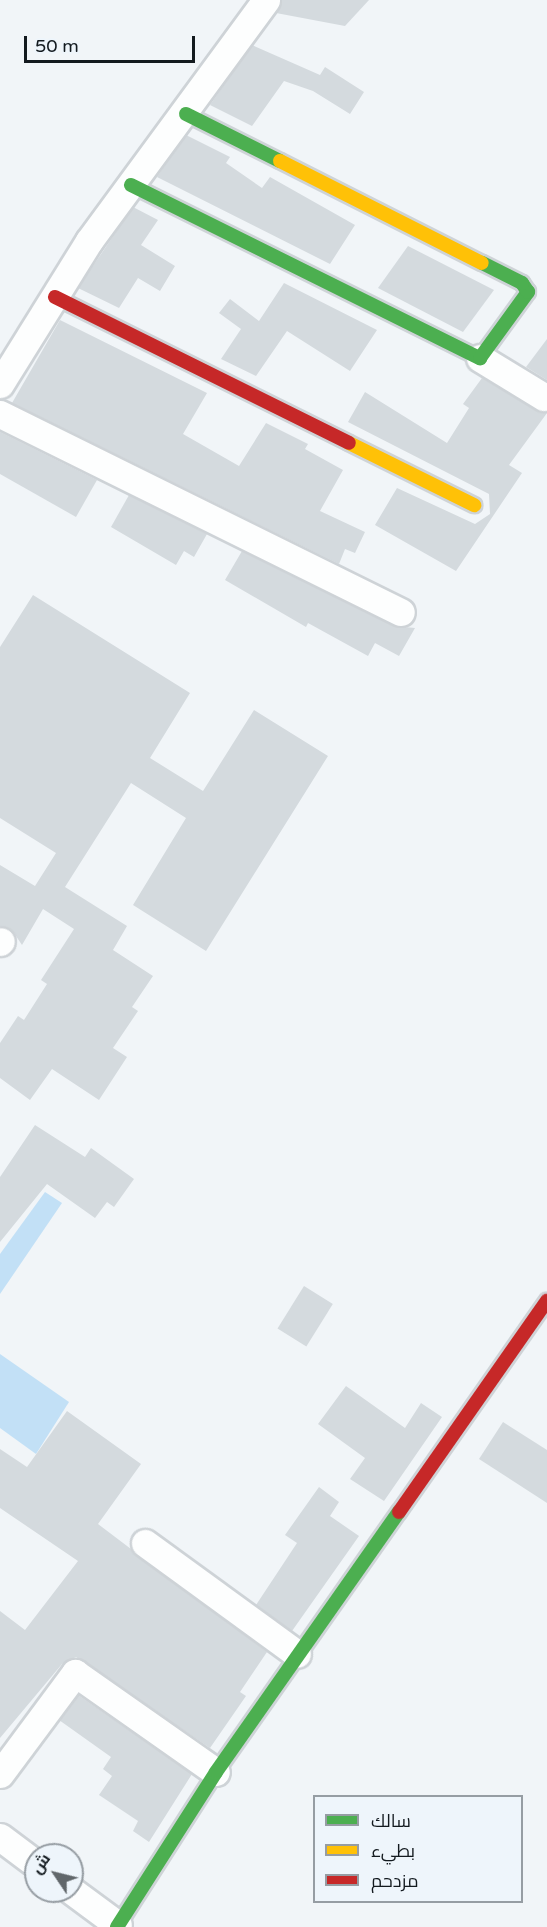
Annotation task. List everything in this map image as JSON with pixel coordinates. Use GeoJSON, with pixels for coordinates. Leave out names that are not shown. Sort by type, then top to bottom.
{"type":"FeatureCollection","features":[{"type":"Feature","properties":{"kind":"street"},"geometry":{"type":"LineString","coordinates":[[0,384],[130,185],[186,114],[266,0]]}},
{"type":"Feature","properties":{"kind":"street"},"geometry":{"type":"LineString","coordinates":[[186,114],[522,283],[528,292],[480,358]]}},
{"type":"Feature","properties":{"kind":"street"},"geometry":{"type":"LineString","coordinates":[[130,185],[480,358],[544,397]]}},
{"type":"Feature","properties":{"kind":"street"},"geometry":{"type":"LineString","coordinates":[[55,297],[474,505]]}},
{"type":"Feature","properties":{"kind":"street"},"geometry":{"type":"LineString","coordinates":[[0,414],[401,612]]}},
{"type":"Feature","properties":{"kind":"street"},"geometry":{"type":"LineString","coordinates":[[84,1900],[118,1926],[216,1772],[547,1301]]}},
{"type":"Feature","properties":{"kind":"street"},"geometry":{"type":"LineString","coordinates":[[145,1543],[297,1654]]}},
{"type":"Feature","properties":{"kind":"street"},"geometry":{"type":"LineString","coordinates":[[0,1774],[75,1673],[216,1772]]}},
{"type":"Feature","properties":{"kind":"street"},"geometry":{"type":"LineString","coordinates":[[0,1837],[24,1855]]}},
{"type":"Feature","properties":{"kind":"shaded area"},"geometry":{"type":"Polygon","coordinates":[[[45,1192],[62,1203],[0,1294],[0,1254],[45,1192]]]}},
{"type":"Feature","properties":{"kind":"shaded area"},"geometry":{"type":"Polygon","coordinates":[[[0,1354],[69,1402],[36,1454],[0,1428],[0,1354]]]}},
{"type":"Feature","properties":{"kind":"building"},"geometry":{"type":"Polygon","coordinates":[[[281,0],[369,0],[345,26],[276,13],[281,0]]]}},
{"type":"Feature","properties":{"kind":"building"},"geometry":{"type":"Polygon","coordinates":[[[252,45],[320,75],[325,67],[364,92],[350,114],[313,91],[284,81],[252,126],[210,105],[252,45]]]}},
{"type":"Feature","properties":{"kind":"building"},"geometry":{"type":"Polygon","coordinates":[[[186,135],[230,157],[226,163],[262,188],[270,177],[355,225],[330,264],[157,177],[186,135]]]}},
{"type":"Feature","properties":{"kind":"building"},"geometry":{"type":"Polygon","coordinates":[[[133,207],[158,220],[141,245],[175,266],[160,291],[138,278],[119,308],[78,288],[133,207]]]}},
{"type":"Feature","properties":{"kind":"building"},"geometry":{"type":"Polygon","coordinates":[[[408,246],[494,290],[463,332],[378,288],[408,246]]]}},
{"type":"Feature","properties":{"kind":"building"},"geometry":{"type":"Polygon","coordinates":[[[284,283],[377,330],[350,371],[287,331],[256,376],[221,359],[241,329],[219,313],[230,299],[259,321],[284,283]]]}},
{"type":"Feature","properties":{"kind":"building"},"geometry":{"type":"Polygon","coordinates":[[[60,320],[207,393],[183,434],[239,466],[266,423],[308,444],[305,449],[343,470],[320,511],[365,532],[355,553],[345,549],[339,564],[12,403],[60,320]]]}},
{"type":"Feature","properties":{"kind":"building"},"geometry":{"type":"Polygon","coordinates":[[[547,339],[547,380],[526,367],[547,339]]]}},
{"type":"Feature","properties":{"kind":"building"},"geometry":{"type":"Polygon","coordinates":[[[482,378],[547,413],[509,465],[522,473],[456,571],[375,525],[397,488],[475,524],[490,514],[489,494],[348,422],[365,392],[447,443],[469,408],[463,404],[482,378]]]}},
{"type":"Feature","properties":{"kind":"building"},"geometry":{"type":"Polygon","coordinates":[[[0,432],[97,480],[76,517],[0,474],[0,432]]]}},
{"type":"Feature","properties":{"kind":"building"},"geometry":{"type":"Polygon","coordinates":[[[129,495],[207,534],[194,557],[184,551],[176,565],[111,527],[129,495]]]}},
{"type":"Feature","properties":{"kind":"building"},"geometry":{"type":"Polygon","coordinates":[[[242,551],[394,626],[415,628],[399,656],[375,643],[368,656],[308,623],[306,627],[225,580],[242,551]]]}},
{"type":"Feature","properties":{"kind":"building"},"geometry":{"type":"Polygon","coordinates":[[[33,595],[190,693],[150,758],[203,791],[254,710],[328,756],[206,951],[133,905],[186,818],[131,783],[65,887],[127,926],[113,950],[153,976],[132,1007],[138,1011],[113,1048],[127,1057],[99,1100],[52,1069],[30,1100],[0,1078],[0,1043],[18,1016],[24,1020],[47,984],[41,980],[74,929],[43,909],[22,945],[12,930],[0,926],[0,865],[35,886],[56,853],[0,818],[0,647],[33,595]]]}},
{"type":"Feature","properties":{"kind":"building"},"geometry":{"type":"Polygon","coordinates":[[[35,1125],[85,1157],[91,1148],[134,1179],[114,1207],[107,1202],[95,1218],[47,1184],[0,1242],[0,1177],[35,1125]]]}},
{"type":"Feature","properties":{"kind":"building"},"geometry":{"type":"Polygon","coordinates":[[[304,1286],[333,1304],[306,1346],[278,1328],[304,1286]]]}},
{"type":"Feature","properties":{"kind":"building"},"geometry":{"type":"Polygon","coordinates":[[[346,1386],[405,1428],[421,1403],[442,1417],[384,1501],[350,1479],[365,1458],[318,1424],[346,1386]]]}},
{"type":"Feature","properties":{"kind":"building"},"geometry":{"type":"Polygon","coordinates":[[[67,1411],[141,1464],[98,1524],[267,1652],[240,1692],[246,1696],[210,1748],[76,1657],[62,1664],[0,1738],[0,1611],[25,1630],[78,1561],[0,1508],[0,1449],[27,1467],[67,1411]]]}},
{"type":"Feature","properties":{"kind":"building"},"geometry":{"type":"Polygon","coordinates":[[[503,1422],[547,1450],[547,1503],[479,1459],[503,1422]]]}},
{"type":"Feature","properties":{"kind":"building"},"geometry":{"type":"Polygon","coordinates":[[[319,1487],[339,1502],[330,1516],[359,1536],[292,1631],[256,1605],[297,1543],[285,1535],[319,1487]]]}},
{"type":"Feature","properties":{"kind":"building"},"geometry":{"type":"Polygon","coordinates":[[[78,1695],[192,1774],[149,1842],[133,1831],[138,1821],[99,1795],[112,1776],[103,1769],[111,1757],[59,1720],[78,1695]]]}},
{"type":"Feature","properties":{"kind":"traffic: fast"},"geometry":{"type":"LineString","coordinates":[[186,114],[280,161]]}},
{"type":"Feature","properties":{"kind":"traffic: fast"},"geometry":{"type":"LineString","coordinates":[[131,185],[480,358],[528,292],[522,283],[482,263]]}},
{"type":"Feature","properties":{"kind":"traffic: fast"},"geometry":{"type":"LineString","coordinates":[[117,1927],[216,1772],[399,1512]]}},
{"type":"Feature","properties":{"kind":"traffic: slow"},"geometry":{"type":"LineString","coordinates":[[280,161],[482,263]]}},
{"type":"Feature","properties":{"kind":"traffic: slow"},"geometry":{"type":"LineString","coordinates":[[349,443],[474,505]]}},
{"type":"Feature","properties":{"kind":"traffic: jam"},"geometry":{"type":"LineString","coordinates":[[55,297],[349,443]]}},
{"type":"Feature","properties":{"kind":"traffic: jam"},"geometry":{"type":"LineString","coordinates":[[399,1512],[547,1301]]}}]}
